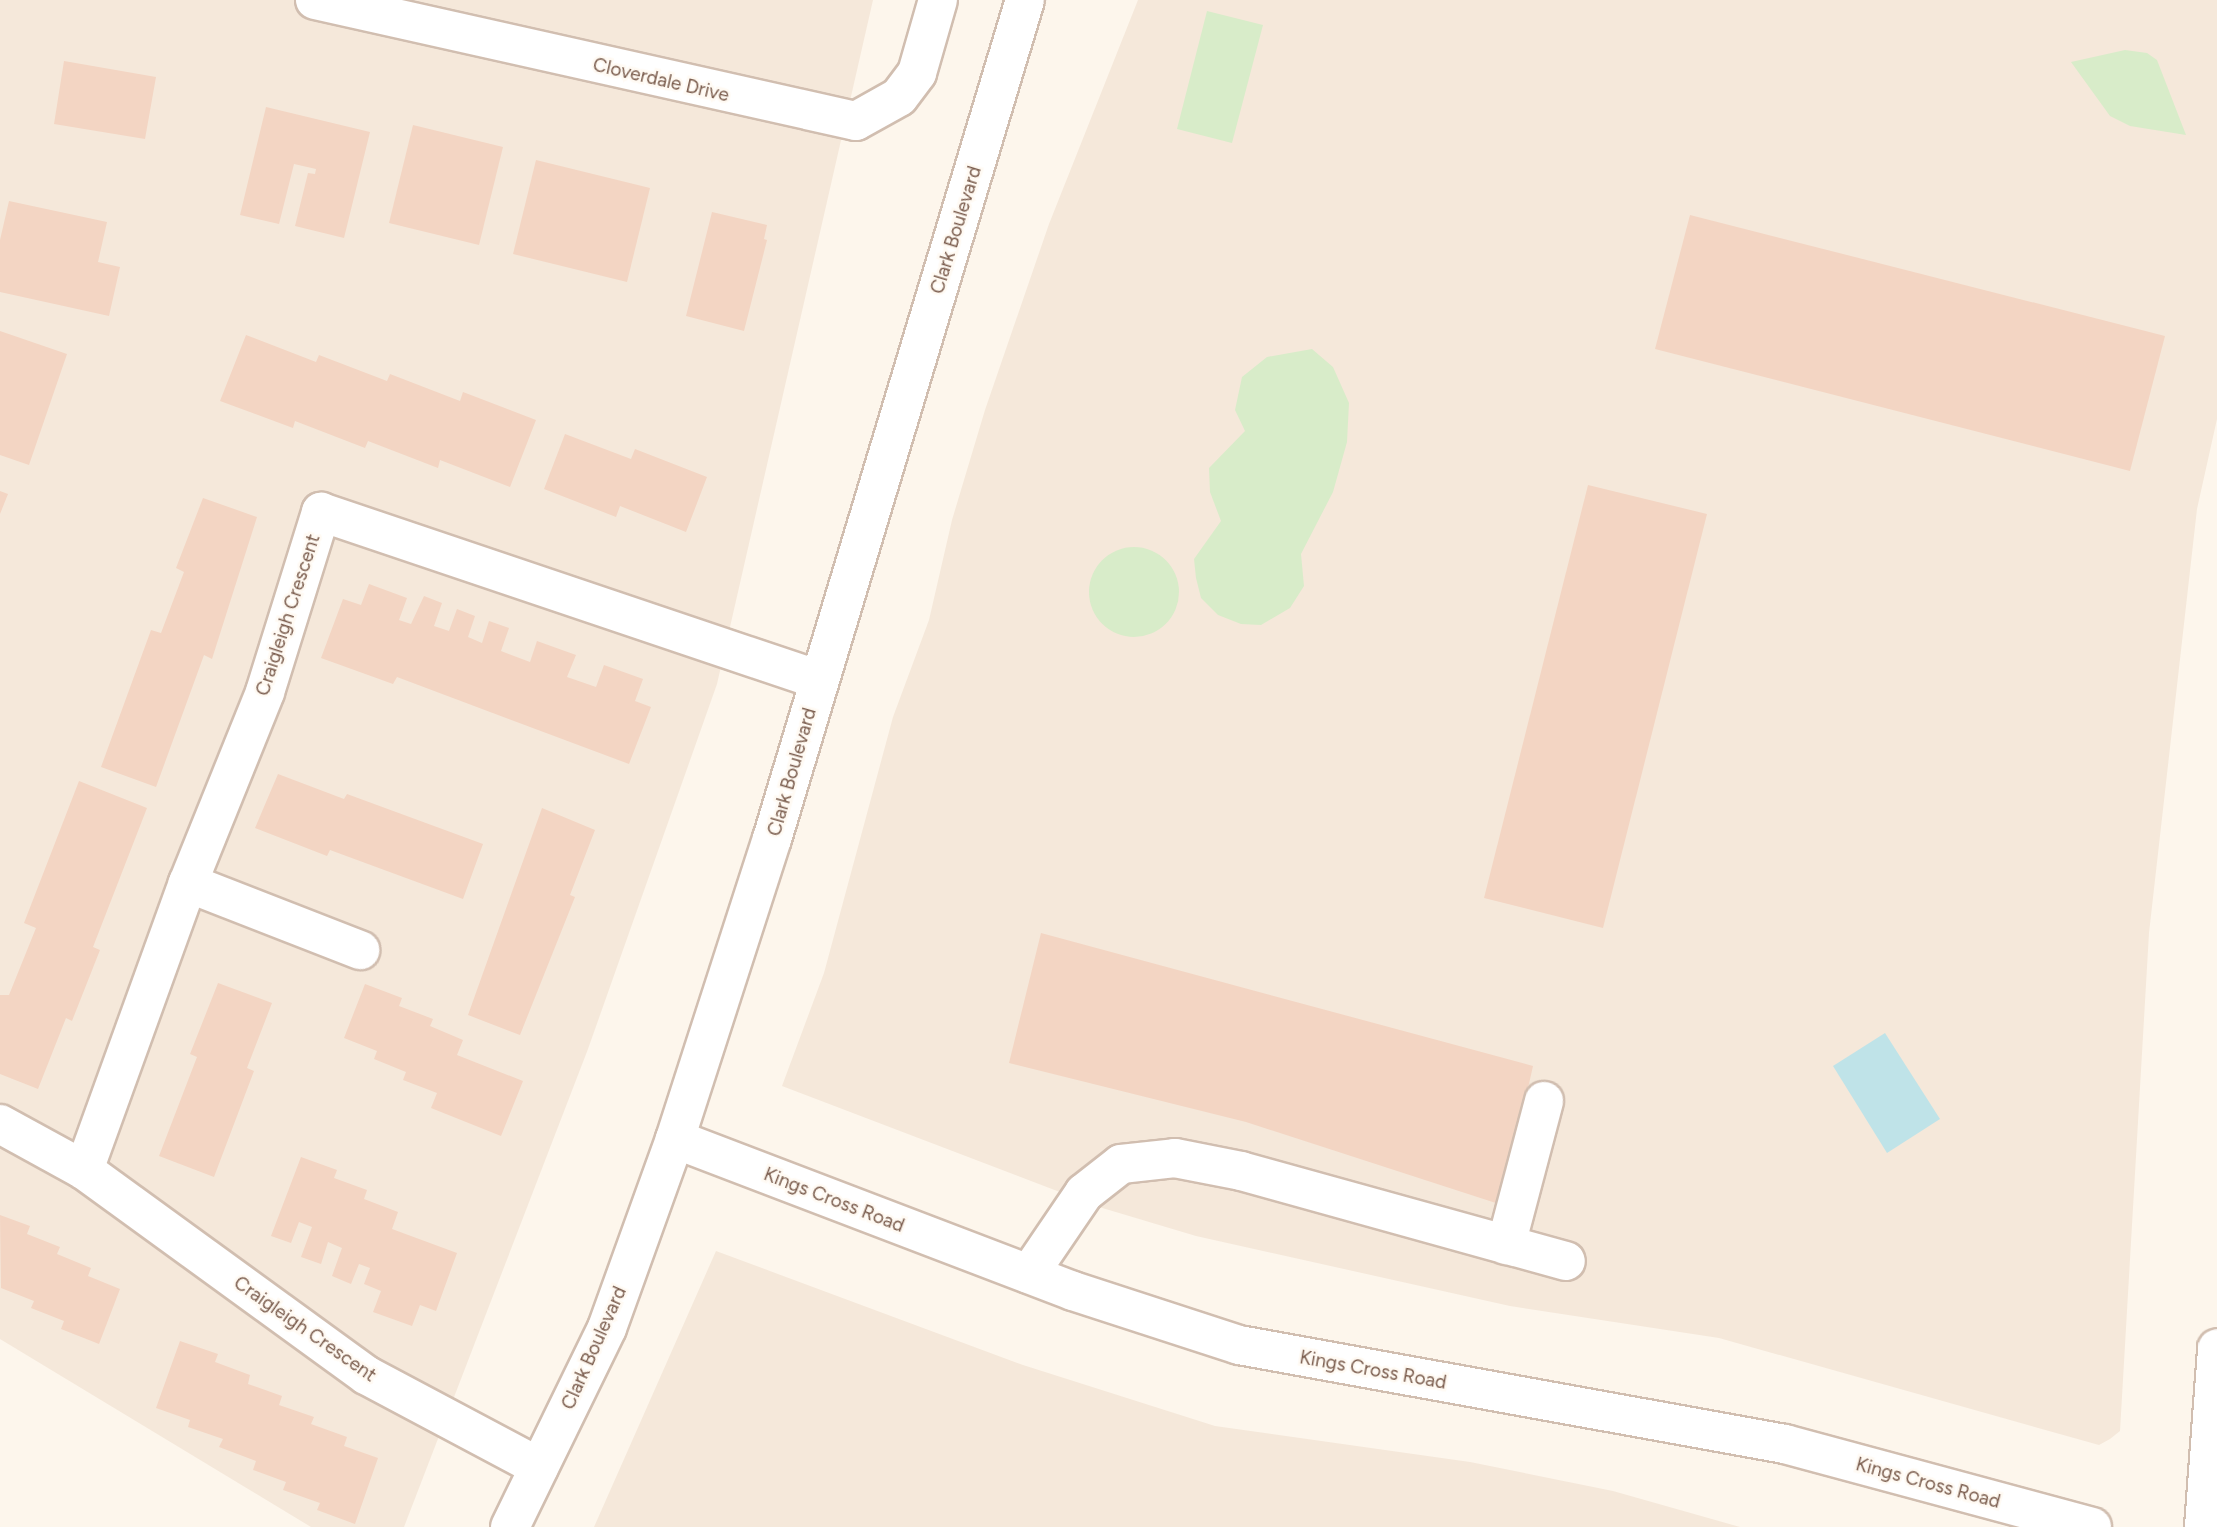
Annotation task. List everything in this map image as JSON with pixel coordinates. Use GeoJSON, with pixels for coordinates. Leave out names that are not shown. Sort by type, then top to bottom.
{"type":"FeatureCollection","features":[{"type":"Feature","properties":{"kind":"street","name":"Cloverdale Drive"},"geometry":{"type":"LineString","coordinates":[[315,0],[856,121],[899,97],[917,74],[938,0]]}},
{"type":"Feature","properties":{"kind":"street","name":"Clark Boulevard"},"geometry":{"type":"LineString","coordinates":[[510,1527],[607,1328],[675,1139],[819,680],[1025,0]]}},
{"type":"Feature","properties":{"kind":"street","name":"Craigleigh Crescent"},"geometry":{"type":"LineString","coordinates":[[84,1170],[188,883],[265,692],[321,512],[819,680]]}},
{"type":"Feature","properties":{"kind":"street"},"geometry":{"type":"LineString","coordinates":[[188,883],[360,950]]}},
{"type":"Feature","properties":{"kind":"street"},"geometry":{"type":"LineString","coordinates":[[1506,1245],[1544,1101]]}},
{"type":"Feature","properties":{"kind":"street","name":"Craigleigh Crescent"},"geometry":{"type":"LineString","coordinates":[[0,1125],[84,1170],[366,1375],[540,1467]]}},
{"type":"Feature","properties":{"kind":"street","name":"Kings Cross Road"},"geometry":{"type":"LineString","coordinates":[[675,1139],[1029,1274],[1239,1345],[1785,1444],[2092,1527]]}},
{"type":"Feature","properties":{"kind":"street"},"geometry":{"type":"LineString","coordinates":[[1029,1274],[1084,1193],[1121,1164],[1175,1158],[1241,1171],[1566,1261]]}},
{"type":"Feature","properties":{"kind":"street"},"geometry":{"type":"LineString","coordinates":[[2204,1527],[2217,1348]]}},
{"type":"Feature","properties":{"kind":"shaded area"},"geometry":{"type":"Polygon","coordinates":[[[0,0],[873,0],[717,684],[588,1049],[404,1527],[311,1527],[0,1339],[0,0]]]}},
{"type":"Feature","properties":{"kind":"shaded area"},"geometry":{"type":"Polygon","coordinates":[[[1138,0],[2217,0],[2217,419],[2197,509],[2149,933],[2120,1431],[2110,1439],[2099,1445],[1719,1338],[1510,1306],[1196,1236],[1099,1207],[782,1086],[824,973],[893,717],[929,620],[952,520],[985,410],[1049,224],[1138,0]]]}},
{"type":"Feature","properties":{"kind":"shaded area"},"geometry":{"type":"Polygon","coordinates":[[[716,1251],[1023,1365],[1215,1426],[1470,1462],[1613,1491],[1740,1527],[594,1527],[716,1251]]]}},
{"type":"Feature","properties":{"kind":"green space"},"geometry":{"type":"Polygon","coordinates":[[[1207,11],[1263,25],[1232,143],[1177,129],[1207,11]]]}},
{"type":"Feature","properties":{"kind":"green space"},"geometry":{"type":"Polygon","coordinates":[[[2125,50],[2147,53],[2157,60],[2186,135],[2130,126],[2110,116],[2071,62],[2125,50]]]}},
{"type":"Feature","properties":{"kind":"green space"},"geometry":{"type":"Polygon","coordinates":[[[1312,349],[1333,367],[1349,403],[1347,442],[1333,492],[1301,554],[1304,586],[1290,608],[1261,625],[1241,624],[1218,615],[1201,598],[1196,578],[1194,559],[1221,521],[1210,492],[1209,468],[1245,431],[1235,410],[1242,377],[1267,357],[1312,349]]]}},
{"type":"Feature","properties":{"kind":"green space"},"geometry":{"type":"Polygon","coordinates":[[[1134,547],[1151,550],[1166,560],[1176,575],[1179,592],[1176,609],[1166,624],[1151,634],[1134,637],[1117,634],[1102,624],[1092,609],[1089,592],[1092,575],[1102,560],[1117,550],[1134,547]]]}},
{"type":"Feature","properties":{"kind":"water"},"geometry":{"type":"Polygon","coordinates":[[[1885,1033],[1940,1119],[1887,1153],[1833,1066],[1885,1033]]]}},
{"type":"Feature","properties":{"kind":"building"},"geometry":{"type":"Polygon","coordinates":[[[64,61],[156,77],[145,139],[54,124],[64,61]]]}},
{"type":"Feature","properties":{"kind":"building"},"geometry":{"type":"Polygon","coordinates":[[[266,107],[370,132],[344,238],[295,226],[308,173],[315,174],[316,169],[294,164],[279,224],[240,215],[266,107]]]}},
{"type":"Feature","properties":{"kind":"building"},"geometry":{"type":"Polygon","coordinates":[[[413,125],[503,147],[479,245],[389,223],[413,125]]]}},
{"type":"Feature","properties":{"kind":"building"},"geometry":{"type":"Polygon","coordinates":[[[536,160],[650,188],[627,282],[513,254],[536,160]]]}},
{"type":"Feature","properties":{"kind":"building"},"geometry":{"type":"Polygon","coordinates":[[[9,201],[107,222],[98,262],[120,267],[109,316],[0,292],[0,240],[9,201]]]}},
{"type":"Feature","properties":{"kind":"building"},"geometry":{"type":"Polygon","coordinates":[[[712,212],[767,225],[764,239],[767,240],[744,331],[686,316],[712,212]]]}},
{"type":"Feature","properties":{"kind":"building"},"geometry":{"type":"Polygon","coordinates":[[[1690,215],[2165,336],[2130,471],[1655,349],[1690,215]]]}},
{"type":"Feature","properties":{"kind":"building"},"geometry":{"type":"Polygon","coordinates":[[[0,331],[67,354],[29,465],[0,455],[0,331]]]}},
{"type":"Feature","properties":{"kind":"building"},"geometry":{"type":"Polygon","coordinates":[[[246,335],[316,362],[319,355],[387,381],[390,374],[460,401],[463,392],[536,420],[510,487],[440,460],[438,468],[368,441],[365,448],[295,421],[293,428],[220,401],[246,335]]]}},
{"type":"Feature","properties":{"kind":"building"},"geometry":{"type":"Polygon","coordinates":[[[565,434],[631,459],[635,449],[707,477],[686,532],[620,506],[616,517],[544,489],[565,434]]]}},
{"type":"Feature","properties":{"kind":"building"},"geometry":{"type":"Polygon","coordinates":[[[1588,485],[1707,514],[1603,928],[1484,898],[1588,485]]]}},
{"type":"Feature","properties":{"kind":"building"},"geometry":{"type":"Polygon","coordinates":[[[0,491],[8,494],[0,514],[0,491]]]}},
{"type":"Feature","properties":{"kind":"building"},"geometry":{"type":"Polygon","coordinates":[[[203,498],[257,517],[212,659],[204,655],[156,787],[101,767],[151,630],[161,633],[184,572],[176,568],[203,498]]]}},
{"type":"Feature","properties":{"kind":"building"},"geometry":{"type":"Polygon","coordinates":[[[369,584],[407,598],[399,620],[411,624],[424,596],[442,603],[434,626],[449,631],[457,609],[475,616],[468,637],[482,643],[489,621],[509,628],[501,651],[530,662],[537,641],[576,655],[567,677],[596,687],[604,665],[643,679],[635,701],[651,707],[629,764],[397,677],[393,684],[321,658],[343,599],[361,605],[369,584]]]}},
{"type":"Feature","properties":{"kind":"building"},"geometry":{"type":"Polygon","coordinates":[[[278,774],[344,799],[347,794],[483,844],[463,899],[330,850],[327,856],[255,828],[278,774]]]}},
{"type":"Feature","properties":{"kind":"building"},"geometry":{"type":"Polygon","coordinates":[[[79,781],[147,808],[93,947],[100,950],[72,1021],[66,1018],[38,1089],[0,1074],[0,995],[9,995],[36,928],[24,923],[79,781]]]}},
{"type":"Feature","properties":{"kind":"building"},"geometry":{"type":"Polygon","coordinates":[[[542,808],[595,830],[570,895],[575,897],[520,1035],[468,1015],[542,808]]]}},
{"type":"Feature","properties":{"kind":"building"},"geometry":{"type":"Polygon","coordinates":[[[1041,933],[1533,1066],[1502,1205],[1246,1122],[1009,1063],[1041,933]]]}},
{"type":"Feature","properties":{"kind":"building"},"geometry":{"type":"Polygon","coordinates":[[[218,983],[272,1003],[247,1068],[254,1071],[214,1177],[159,1156],[197,1057],[190,1054],[218,983]]]}},
{"type":"Feature","properties":{"kind":"building"},"geometry":{"type":"Polygon","coordinates":[[[365,984],[402,998],[399,1006],[433,1019],[430,1026],[463,1040],[457,1055],[523,1081],[501,1136],[431,1108],[437,1093],[403,1080],[406,1072],[374,1059],[377,1051],[344,1038],[365,984]]]}},
{"type":"Feature","properties":{"kind":"building"},"geometry":{"type":"Polygon","coordinates":[[[301,1157],[337,1170],[334,1178],[367,1190],[364,1199],[398,1212],[392,1229],[457,1253],[436,1311],[420,1305],[412,1326],[373,1312],[381,1291],[364,1284],[370,1268],[359,1264],[351,1284],[332,1276],[342,1248],[328,1242],[321,1264],[301,1257],[312,1227],[299,1222],[291,1243],[271,1236],[301,1157]]]}},
{"type":"Feature","properties":{"kind":"building"},"geometry":{"type":"Polygon","coordinates":[[[0,1215],[30,1226],[27,1234],[60,1247],[57,1254],[91,1268],[88,1276],[120,1289],[99,1344],[61,1329],[64,1321],[31,1308],[34,1301],[1,1288],[0,1215]]]}},
{"type":"Feature","properties":{"kind":"building"},"geometry":{"type":"Polygon","coordinates":[[[180,1341],[218,1354],[215,1362],[250,1375],[248,1384],[282,1396],[279,1405],[314,1417],[311,1424],[347,1437],[344,1446],[378,1458],[355,1524],[317,1510],[320,1503],[283,1490],[286,1482],[253,1470],[256,1461],[219,1447],[223,1439],[188,1427],[190,1420],[156,1408],[180,1341]]]}}]}
